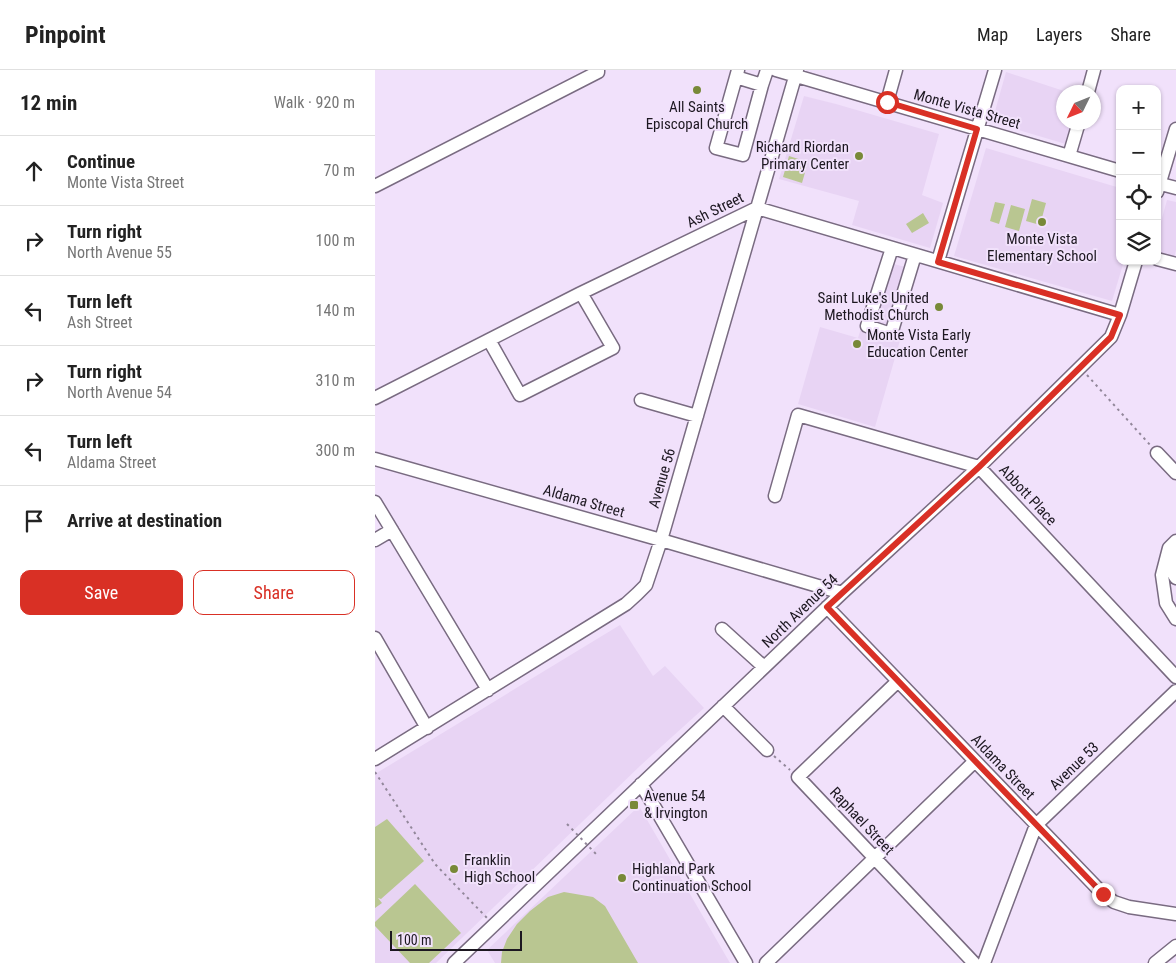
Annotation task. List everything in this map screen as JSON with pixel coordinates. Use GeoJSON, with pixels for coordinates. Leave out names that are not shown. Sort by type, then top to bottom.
{"type":"FeatureCollection","features":[{"type":"Feature","properties":{"kind":"street"},"geometry":{"type":"LineString","coordinates":[[375,186],[599,70]]}},
{"type":"Feature","properties":{"kind":"street"},"geometry":{"type":"LineString","coordinates":[[761,92],[736,78],[716,148],[743,155],[761,92],[767,70]]}},
{"type":"Feature","properties":{"kind":"street","name":"Monte Vista Street"},"geometry":{"type":"LineString","coordinates":[[776,70],[797,73],[1116,171]]}},
{"type":"Feature","properties":{"kind":"street"},"geometry":{"type":"LineString","coordinates":[[887,102],[896,70]]}},
{"type":"Feature","properties":{"kind":"street"},"geometry":{"type":"LineString","coordinates":[[938,262],[995,70]]}},
{"type":"Feature","properties":{"kind":"street"},"geometry":{"type":"LineString","coordinates":[[1089,85],[1094,70]]}},
{"type":"Feature","properties":{"kind":"street","name":"Avenue 56"},"geometry":{"type":"LineString","coordinates":[[375,759],[626,604],[646,585],[661,540],[797,73]]}},
{"type":"Feature","properties":{"kind":"street"},"geometry":{"type":"LineString","coordinates":[[1161,176],[1176,129]]}},
{"type":"Feature","properties":{"kind":"street"},"geometry":{"type":"LineString","coordinates":[[1069,156],[1077,130]]}},
{"type":"Feature","properties":{"kind":"street"},"geometry":{"type":"LineString","coordinates":[[1161,186],[1176,188]]}},
{"type":"Feature","properties":{"kind":"street","name":"Ash Street"},"geometry":{"type":"LineString","coordinates":[[375,398],[581,293],[757,208],[1120,315]]}},
{"type":"Feature","properties":{"kind":"street"},"geometry":{"type":"LineString","coordinates":[[892,248],[867,326],[891,334],[915,254]]}},
{"type":"Feature","properties":{"kind":"street"},"geometry":{"type":"LineString","coordinates":[[1161,260],[1176,264]]}},
{"type":"Feature","properties":{"kind":"street","name":"North Avenue 54"},"geometry":{"type":"LineString","coordinates":[[454,963],[827,607],[979,467],[1111,337],[1120,315],[1135,265]]}},
{"type":"Feature","properties":{"kind":"street"},"geometry":{"type":"LineString","coordinates":[[489,340],[520,395],[613,348],[581,293]]}},
{"type":"Feature","properties":{"kind":"street"},"geometry":{"type":"LineString","coordinates":[[641,400],[697,416]]}},
{"type":"Feature","properties":{"kind":"street","name":"Abbott Place"},"geometry":{"type":"LineString","coordinates":[[775,496],[798,416],[979,467],[1176,677]]}},
{"type":"Feature","properties":{"kind":"street"},"geometry":{"type":"LineString","coordinates":[[1157,453],[1176,472]]}},
{"type":"Feature","properties":{"kind":"street","name":"Aldama Street"},"geometry":{"type":"LineString","coordinates":[[375,459],[842,593]]}},
{"type":"Feature","properties":{"kind":"street"},"geometry":{"type":"LineString","coordinates":[[375,502],[488,690]]}},
{"type":"Feature","properties":{"kind":"street"},"geometry":{"type":"LineString","coordinates":[[375,540],[392,530]]}},
{"type":"Feature","properties":{"kind":"street"},"geometry":{"type":"LineString","coordinates":[[1176,541],[1169,548],[1162,575],[1166,603],[1176,619]]}},
{"type":"Feature","properties":{"kind":"street"},"geometry":{"type":"LineString","coordinates":[[1176,553],[1171,563],[1171,569],[1176,578]]}},
{"type":"Feature","properties":{"kind":"street","name":"Aldama Street"},"geometry":{"type":"LineString","coordinates":[[827,607],[1103,894],[1114,902],[1129,907],[1176,914]]}},
{"type":"Feature","properties":{"kind":"street"},"geometry":{"type":"LineString","coordinates":[[723,629],[764,667]]}},
{"type":"Feature","properties":{"kind":"street"},"geometry":{"type":"LineString","coordinates":[[375,638],[427,728]]}},
{"type":"Feature","properties":{"kind":"street"},"geometry":{"type":"LineString","coordinates":[[798,777],[898,681]]}},
{"type":"Feature","properties":{"kind":"street","name":"Avenue 53"},"geometry":{"type":"LineString","coordinates":[[984,963],[1037,825],[1176,691]]}},
{"type":"Feature","properties":{"kind":"street"},"geometry":{"type":"LineString","coordinates":[[723,706],[767,750]]}},
{"type":"Feature","properties":{"kind":"street"},"geometry":{"type":"LineString","coordinates":[[766,963],[975,761]]}},
{"type":"Feature","properties":{"kind":"street","name":"Raphael Street"},"geometry":{"type":"LineString","coordinates":[[798,777],[974,963]]}},
{"type":"Feature","properties":{"kind":"street"},"geometry":{"type":"LineString","coordinates":[[641,784],[746,963]]}},
{"type":"Feature","properties":{"kind":"street"},"geometry":{"type":"LineString","coordinates":[[1155,963],[1176,946]]}},
{"type":"Feature","properties":{"kind":"path"},"geometry":{"type":"LineString","coordinates":[[1080,368],[1157,453]]}},
{"type":"Feature","properties":{"kind":"path"},"geometry":{"type":"LineString","coordinates":[[767,750],[798,777]]}},
{"type":"Feature","properties":{"kind":"path"},"geometry":{"type":"LineString","coordinates":[[375,772],[435,864],[494,925]]}},
{"type":"Feature","properties":{"kind":"path"},"geometry":{"type":"LineString","coordinates":[[567,824],[595,854]]}},
{"type":"Feature","properties":{"kind":"shaded area"},"geometry":{"type":"Polygon","coordinates":[[[1006,72],[1056,88],[1056,130],[1073,130],[1069,145],[992,122],[1006,72]]]}},
{"type":"Feature","properties":{"kind":"shaded area","name":"Richard Riordan Primary Center"},"geometry":{"type":"Polygon","coordinates":[[[804,96],[939,134],[922,195],[943,203],[930,248],[852,225],[859,201],[779,179],[804,96]]]}},
{"type":"Feature","properties":{"kind":"shaded area","name":"Monte Vista Elementary School"},"geometry":{"type":"Polygon","coordinates":[[[986,148],[1116,187],[1116,265],[1123,265],[1112,301],[954,256],[986,148]]]}},
{"type":"Feature","properties":{"kind":"shaded area"},"geometry":{"type":"Polygon","coordinates":[[[1167,200],[1176,202],[1176,250],[1173,261],[1161,257],[1161,222],[1167,200]]]}},
{"type":"Feature","properties":{"kind":"shaded area","name":"Monte Vista Early Education Center"},"geometry":{"type":"Polygon","coordinates":[[[882,261],[917,270],[899,328],[903,330],[875,427],[798,404],[820,327],[858,338],[882,261]]]}},
{"type":"Feature","properties":{"kind":"shaded area","name":"Franklin High School"},"geometry":{"type":"Polygon","coordinates":[[[620,625],[653,676],[665,666],[704,708],[641,765],[436,963],[375,963],[375,774],[620,625]]]}},
{"type":"Feature","properties":{"kind":"shaded area","name":"Highland Park Continuation School"},"geometry":{"type":"Polygon","coordinates":[[[639,806],[730,963],[495,963],[487,950],[639,806]]]}},
{"type":"Feature","properties":{"kind":"green space"},"geometry":{"type":"Polygon","coordinates":[[[789,156],[808,162],[802,183],[783,177],[789,156]]]}},
{"type":"Feature","properties":{"kind":"green space"},"geometry":{"type":"Polygon","coordinates":[[[1032,199],[1046,203],[1040,225],[1026,221],[1032,199]]]}},
{"type":"Feature","properties":{"kind":"green space"},"geometry":{"type":"Polygon","coordinates":[[[995,202],[1005,204],[999,224],[990,221],[995,202]]]}},
{"type":"Feature","properties":{"kind":"green space"},"geometry":{"type":"Polygon","coordinates":[[[1011,205],[1025,209],[1019,231],[1005,227],[1011,205]]]}},
{"type":"Feature","properties":{"kind":"green space"},"geometry":{"type":"Polygon","coordinates":[[[923,213],[929,223],[912,233],[906,224],[923,213]]]}},
{"type":"Feature","properties":{"kind":"green space"},"geometry":{"type":"Polygon","coordinates":[[[387,819],[424,861],[381,899],[378,898],[382,903],[375,908],[375,827],[387,819]]]}},
{"type":"Feature","properties":{"kind":"green space"},"geometry":{"type":"Polygon","coordinates":[[[415,884],[461,933],[429,963],[410,963],[375,926],[375,922],[415,884]]]}},
{"type":"Feature","properties":{"kind":"green space"},"geometry":{"type":"Polygon","coordinates":[[[564,892],[593,897],[605,906],[638,963],[501,963],[502,952],[507,939],[517,924],[548,897],[564,892]]]}},
{"type":"Feature","properties":{"kind":"place","name":"All Saints Episcopal Church"},"geometry":{"type":"Point","coordinates":[697,90]}},
{"type":"Feature","properties":{"kind":"place","name":"Richard Riordan Primary Center"},"geometry":{"type":"Point","coordinates":[859,156]}},
{"type":"Feature","properties":{"kind":"place","name":"Monte Vista Elementary School"},"geometry":{"type":"Point","coordinates":[1042,222]}},
{"type":"Feature","properties":{"kind":"place","name":"Saint Luke's United Methodist Church"},"geometry":{"type":"Point","coordinates":[939,307]}},
{"type":"Feature","properties":{"kind":"place","name":"Monte Vista Early Education Center"},"geometry":{"type":"Point","coordinates":[857,344]}},
{"type":"Feature","properties":{"kind":"place","name":"Avenue 54 & Irvington"},"geometry":{"type":"Point","coordinates":[634,805]}},
{"type":"Feature","properties":{"kind":"place","name":"Franklin High School"},"geometry":{"type":"Point","coordinates":[454,869]}},
{"type":"Feature","properties":{"kind":"place","name":"Highland Park Continuation School"},"geometry":{"type":"Point","coordinates":[622,878]}},
{"type":"Feature","properties":{"kind":"route"},"geometry":{"type":"LineString","coordinates":[[887,102],[977,129],[938,262],[1120,315],[1111,337],[979,467],[827,607],[1103,894]]}}]}
